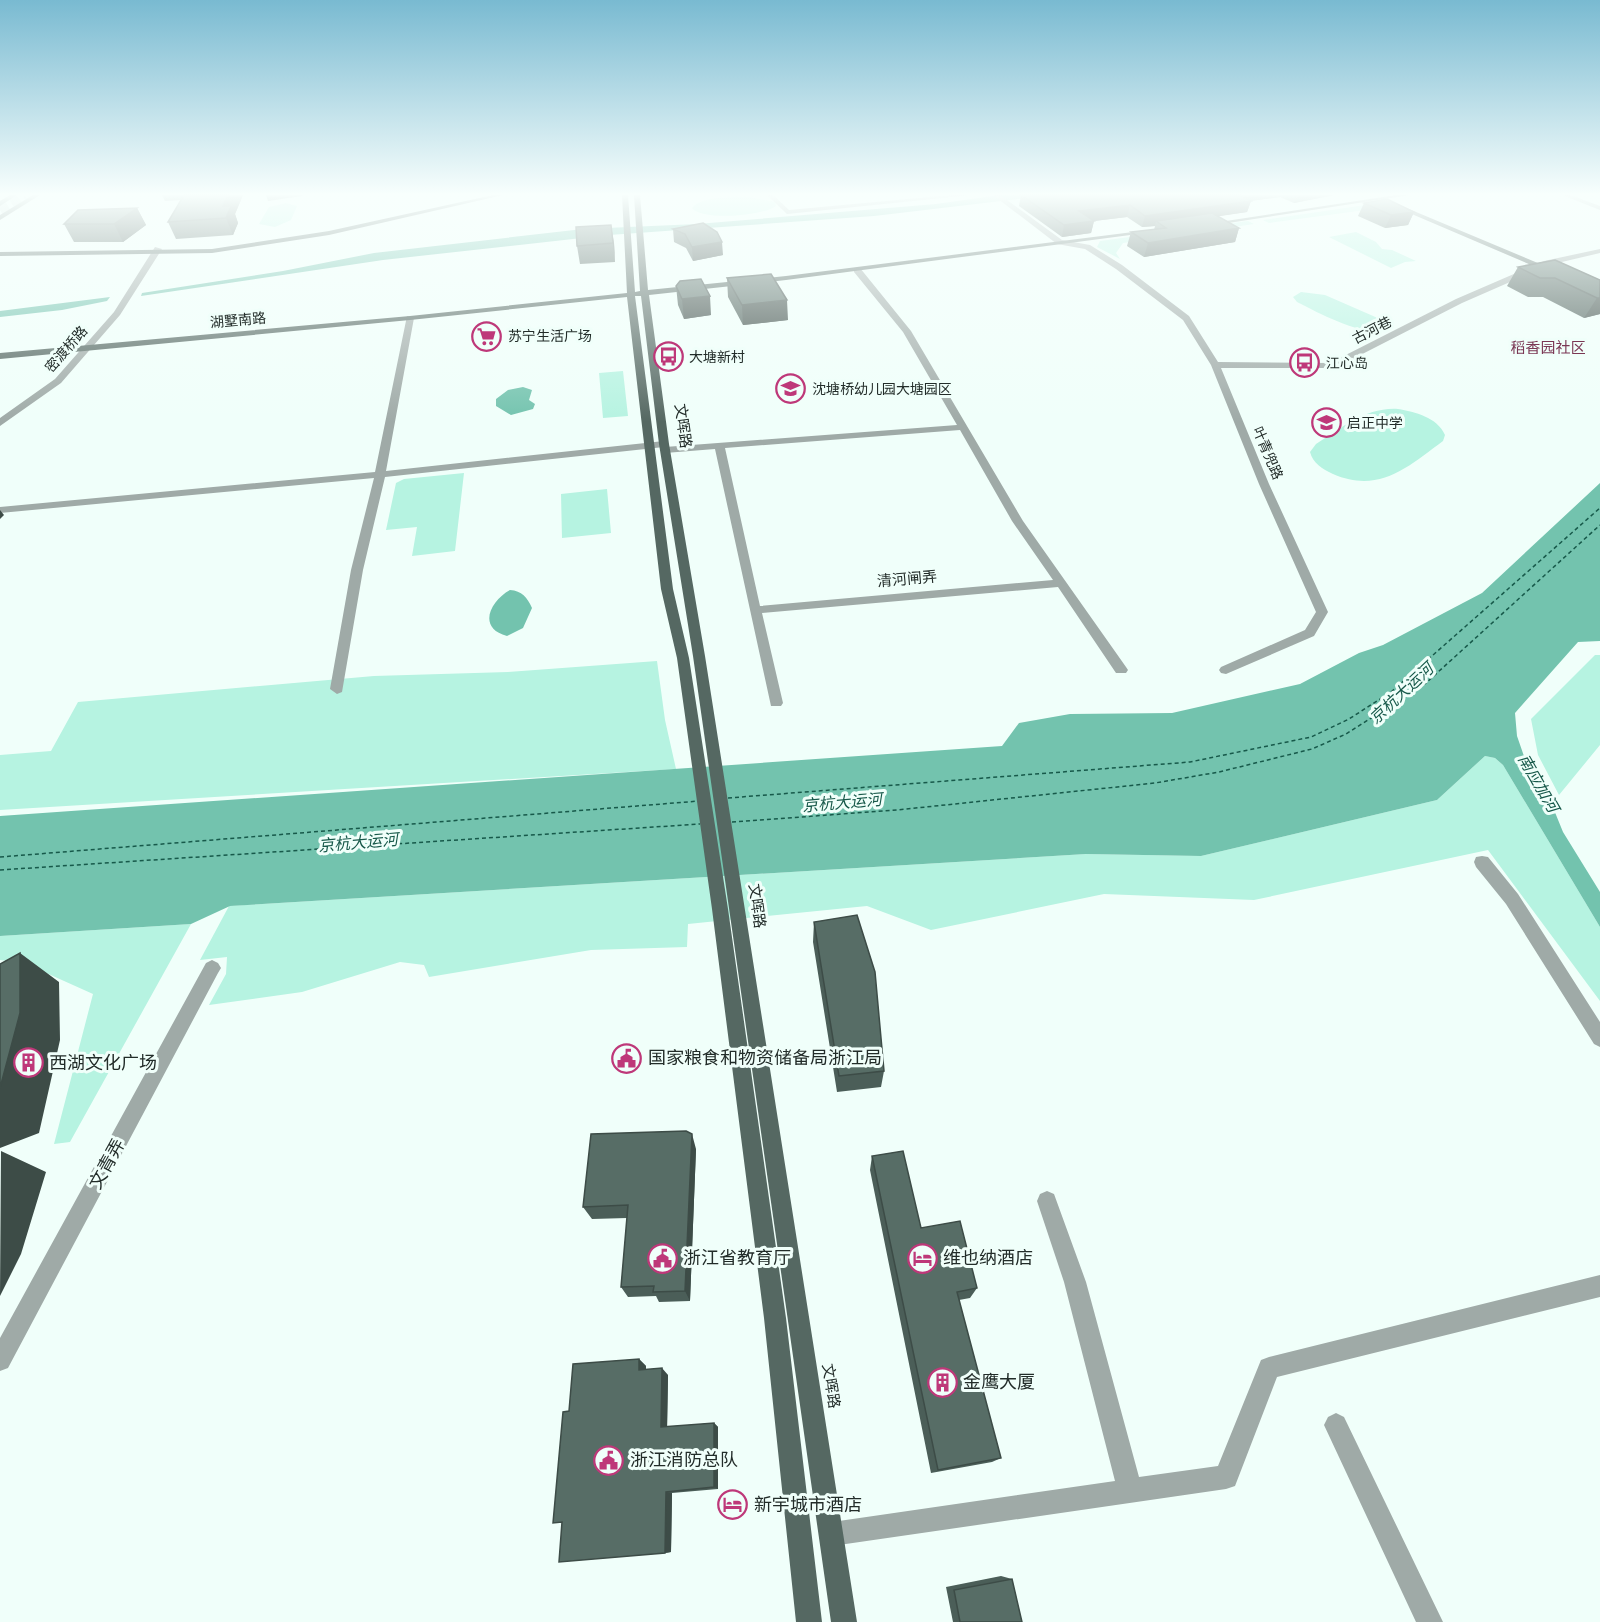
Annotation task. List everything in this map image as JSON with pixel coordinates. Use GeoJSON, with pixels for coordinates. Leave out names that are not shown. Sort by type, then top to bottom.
{"type":"FeatureCollection","features":[{"type":"Feature","properties":{"kind":"main road","name":"文晖路"},"geometry":{"type":"LineString","coordinates":[[630,271],[667,589],[691,657]]}},
{"type":"Feature","properties":{"kind":"main road","name":"文晖路"},"geometry":{"type":"LineString","coordinates":[[642,271],[691,657],[751,1079],[832,1534],[844,1622]]}},
{"type":"Feature","properties":{"kind":"main road","name":"湖墅南路"},"geometry":{"type":"LineString","coordinates":[[644,291],[814,271]]}},
{"type":"Feature","properties":{"kind":"main road","name":"湖墅南路"},"geometry":{"type":"LineString","coordinates":[[0,356],[86,345],[850,271]]}},
{"type":"Feature","properties":{"kind":"main road","name":"湖墅南路"},"geometry":{"type":"LineString","coordinates":[[0,352],[410,318],[631,292]]}},
{"type":"Feature","properties":{"kind":"main road","name":"文晖路"},"geometry":{"type":"LineString","coordinates":[[751,1079],[809,1622]]}},
{"type":"Feature","properties":{"kind":"street","name":"密渡桥路"},"geometry":{"type":"LineString","coordinates":[[0,423],[58,381],[86,345],[117,313],[144,271]]}},
{"type":"Feature","properties":{"kind":"street"},"geometry":{"type":"LineString","coordinates":[[858,271],[908,331],[1018,521],[1121,670]]}},
{"type":"Feature","properties":{"kind":"street","name":"叶青兜路"},"geometry":{"type":"LineString","coordinates":[[1123,271],[1151,289],[1186,318],[1215,365],[1264,484],[1322,612],[1310,633],[1226,670]]}},
{"type":"Feature","properties":{"kind":"street","name":"古河巷"},"geometry":{"type":"LineString","coordinates":[[1215,365],[1332,366],[1459,301],[1531,271]]}},
{"type":"Feature","properties":{"kind":"street"},"geometry":{"type":"LineString","coordinates":[[337,689],[357,570],[380,475],[410,318]]}},
{"type":"Feature","properties":{"kind":"street"},"geometry":{"type":"LineString","coordinates":[[0,510],[380,475],[649,446],[719,446],[963,427]]}},
{"type":"Feature","properties":{"kind":"street"},"geometry":{"type":"LineString","coordinates":[[719,446],[776,703]]}},
{"type":"Feature","properties":{"kind":"street","name":"清河闸弄"},"geometry":{"type":"LineString","coordinates":[[755,610],[1062,583]]}},
{"type":"Feature","properties":{"kind":"street"},"geometry":{"type":"LineString","coordinates":[[1482,862],[1512,899],[1600,1038]]}},
{"type":"Feature","properties":{"kind":"street","name":"文青弄"},"geometry":{"type":"LineString","coordinates":[[0,1360],[212,968]]}},
{"type":"Feature","properties":{"kind":"street"},"geometry":{"type":"LineString","coordinates":[[1047,1201],[1075,1282],[1130,1491]]}},
{"type":"Feature","properties":{"kind":"street"},"geometry":{"type":"LineString","coordinates":[[832,1534],[1226,1477],[1269,1368],[1600,1286]]}},
{"type":"Feature","properties":{"kind":"street"},"geometry":{"type":"LineString","coordinates":[[1336,1425],[1430,1622]]}},
{"type":"Feature","properties":{"kind":"shaded area"},"geometry":{"type":"Polygon","coordinates":[[[1301,292],[1325,295],[1380,319],[1386,327],[1367,330],[1329,318],[1297,302],[1293,297],[1301,292]]]}},
{"type":"Feature","properties":{"kind":"shaded area"},"geometry":{"type":"Polygon","coordinates":[[[623,371],[628,416],[603,418],[599,373],[623,371]]]}},
{"type":"Feature","properties":{"kind":"shaded area"},"geometry":{"type":"Polygon","coordinates":[[[1398,409],[1418,414],[1437,424],[1445,435],[1443,441],[1418,460],[1392,475],[1365,481],[1333,474],[1313,459],[1310,452],[1316,444],[1345,425],[1375,411],[1398,409]]]}},
{"type":"Feature","properties":{"kind":"shaded area"},"geometry":{"type":"Polygon","coordinates":[[[464,473],[455,551],[412,556],[417,527],[386,530],[396,483],[404,479],[464,473]]]}},
{"type":"Feature","properties":{"kind":"shaded area"},"geometry":{"type":"Polygon","coordinates":[[[607,489],[611,533],[562,538],[561,494],[607,489]]]}},
{"type":"Feature","properties":{"kind":"shaded area"},"geometry":{"type":"Polygon","coordinates":[[[1595,655],[1600,655],[1600,745],[1559,795],[1538,755],[1531,719],[1595,655]]]}},
{"type":"Feature","properties":{"kind":"shaded area"},"geometry":{"type":"Polygon","coordinates":[[[657,661],[665,720],[676,769],[0,810],[0,755],[51,751],[78,702],[374,676],[508,672],[657,661]]]}},
{"type":"Feature","properties":{"kind":"shaded area"},"geometry":{"type":"Polygon","coordinates":[[[1485,756],[1495,758],[1503,765],[1600,927],[1600,1001],[1488,850],[1254,900],[1104,894],[931,930],[867,906],[688,924],[687,947],[591,950],[429,977],[424,965],[400,962],[302,992],[209,1005],[226,974],[227,957],[200,960],[229,906],[1086,854],[1201,856],[1437,800],[1485,756]]]}},
{"type":"Feature","properties":{"kind":"shaded area"},"geometry":{"type":"Polygon","coordinates":[[[191,924],[70,1142],[54,1144],[93,994],[24,963],[0,960],[0,936],[191,924]]]}},
{"type":"Feature","properties":{"kind":"water"},"geometry":{"type":"Polygon","coordinates":[[[283,271],[311,271],[141,296],[142,293],[283,271]]]}},
{"type":"Feature","properties":{"kind":"water"},"geometry":{"type":"Polygon","coordinates":[[[110,297],[107,301],[62,310],[0,317],[0,311],[110,297]]]}},
{"type":"Feature","properties":{"kind":"water"},"geometry":{"type":"Polygon","coordinates":[[[523,387],[532,390],[529,400],[535,404],[533,409],[511,415],[496,406],[496,399],[508,390],[523,387]]]}},
{"type":"Feature","properties":{"kind":"water","name":"京杭大运河"},"geometry":{"type":"Polygon","coordinates":[[[1600,483],[1600,641],[1578,642],[1515,713],[1517,736],[1526,762],[1552,805],[1563,832],[1600,892],[1600,927],[1503,765],[1495,758],[1485,756],[1437,800],[1201,856],[1086,854],[230,906],[191,924],[0,936],[0,816],[1002,746],[1019,723],[1070,714],[1172,713],[1300,684],[1359,653],[1383,645],[1482,593],[1600,483]]]}},
{"type":"Feature","properties":{"kind":"water"},"geometry":{"type":"Polygon","coordinates":[[[510,590],[524,595],[532,608],[523,628],[507,636],[492,627],[489,621],[492,607],[510,590]]]}},
{"type":"Feature","properties":{"kind":"building"},"geometry":{"type":"Polygon","coordinates":[[[1525,271],[1579,271],[1600,280],[1600,298],[1555,278],[1540,278],[1525,271]]]}},
{"type":"Feature","properties":{"kind":"building"},"geometry":{"type":"Polygon","coordinates":[[[771,274],[787,300],[742,305],[727,278],[771,274]]]}},
{"type":"Feature","properties":{"kind":"building"},"geometry":{"type":"Polygon","coordinates":[[[701,279],[710,296],[682,299],[676,286],[680,281],[701,279]]]}},
{"type":"Feature","properties":{"kind":"building"},"geometry":{"type":"Polygon","coordinates":[[[857,915],[875,972],[884,1071],[839,1076],[814,922],[857,915]]]}},
{"type":"Feature","properties":{"kind":"building"},"geometry":{"type":"Polygon","coordinates":[[[20,953],[20,1013],[0,1088],[0,964],[20,953]]]}},
{"type":"Feature","properties":{"kind":"building","name":"浙江省教育厅"},"geometry":{"type":"Polygon","coordinates":[[[686,1131],[692,1134],[685,1291],[653,1292],[654,1286],[621,1287],[628,1205],[583,1207],[591,1134],[686,1131]]]}},
{"type":"Feature","properties":{"kind":"building","name":"金鹰大厦"},"geometry":{"type":"Polygon","coordinates":[[[903,1151],[921,1228],[960,1221],[977,1288],[957,1292],[1001,1458],[938,1470],[872,1156],[903,1151]]]}},
{"type":"Feature","properties":{"kind":"building"},"geometry":{"type":"Polygon","coordinates":[[[639,1359],[639,1370],[662,1368],[661,1427],[714,1423],[714,1487],[666,1492],[665,1553],[559,1562],[562,1522],[553,1523],[563,1412],[569,1411],[573,1364],[639,1359]]]}},
{"type":"Feature","properties":{"kind":"building"},"geometry":{"type":"Polygon","coordinates":[[[1012,1579],[1022,1622],[960,1622],[954,1590],[1012,1579]]]}},
{"type":"Feature","properties":{"kind":"ferry route"},"geometry":{"type":"LineString","coordinates":[[728,798],[1190,762],[1311,737],[1349,719],[1391,692],[1600,508]]}},
{"type":"Feature","properties":{"kind":"ferry route"},"geometry":{"type":"LineString","coordinates":[[732,822],[897,810],[1155,783],[1219,772],[1312,749],[1346,734],[1426,683],[1600,525]]}},
{"type":"Feature","properties":{"kind":"ferry route"},"geometry":{"type":"LineString","coordinates":[[0,857],[699,801]]}},
{"type":"Feature","properties":{"kind":"ferry route"},"geometry":{"type":"LineString","coordinates":[[0,870],[700,824]]}},
{"type":"Feature","properties":{"kind":"place","name":"苏宁生活广场"},"geometry":{"type":"Point","coordinates":[487,336]}},
{"type":"Feature","properties":{"kind":"place","name":"大塘新村"},"geometry":{"type":"Point","coordinates":[668,357]}},
{"type":"Feature","properties":{"kind":"place","name":"江心岛"},"geometry":{"type":"Point","coordinates":[1305,363]}},
{"type":"Feature","properties":{"kind":"place","name":"沈塘桥幼儿园大塘园区"},"geometry":{"type":"Point","coordinates":[791,389]}},
{"type":"Feature","properties":{"kind":"place","name":"启正中学"},"geometry":{"type":"Point","coordinates":[1326,423]}},
{"type":"Feature","properties":{"kind":"place","name":"国家粮食和物资储备局浙江局"},"geometry":{"type":"Point","coordinates":[627,1058]}},
{"type":"Feature","properties":{"kind":"place","name":"西湖文化广场"},"geometry":{"type":"Point","coordinates":[28,1063]}},
{"type":"Feature","properties":{"kind":"place","name":"浙江省教育厅"},"geometry":{"type":"Point","coordinates":[662,1258]}},
{"type":"Feature","properties":{"kind":"place","name":"维也纳酒店"},"geometry":{"type":"Point","coordinates":[922,1258]}},
{"type":"Feature","properties":{"kind":"place","name":"金鹰大厦"},"geometry":{"type":"Point","coordinates":[942,1382]}},
{"type":"Feature","properties":{"kind":"place","name":"浙江消防总队"},"geometry":{"type":"Point","coordinates":[609,1460]}},
{"type":"Feature","properties":{"kind":"place","name":"新宇城市酒店"},"geometry":{"type":"Point","coordinates":[733,1505]}},
{"type":"Feature","properties":{"kind":"district","name":"稻香园社区"},"geometry":{"type":"Point","coordinates":[1548,348]}},
{"type":"Feature","properties":{"kind":"water label","name":"南应加河"},"geometry":{"type":"Point","coordinates":[1539,783]}}]}
